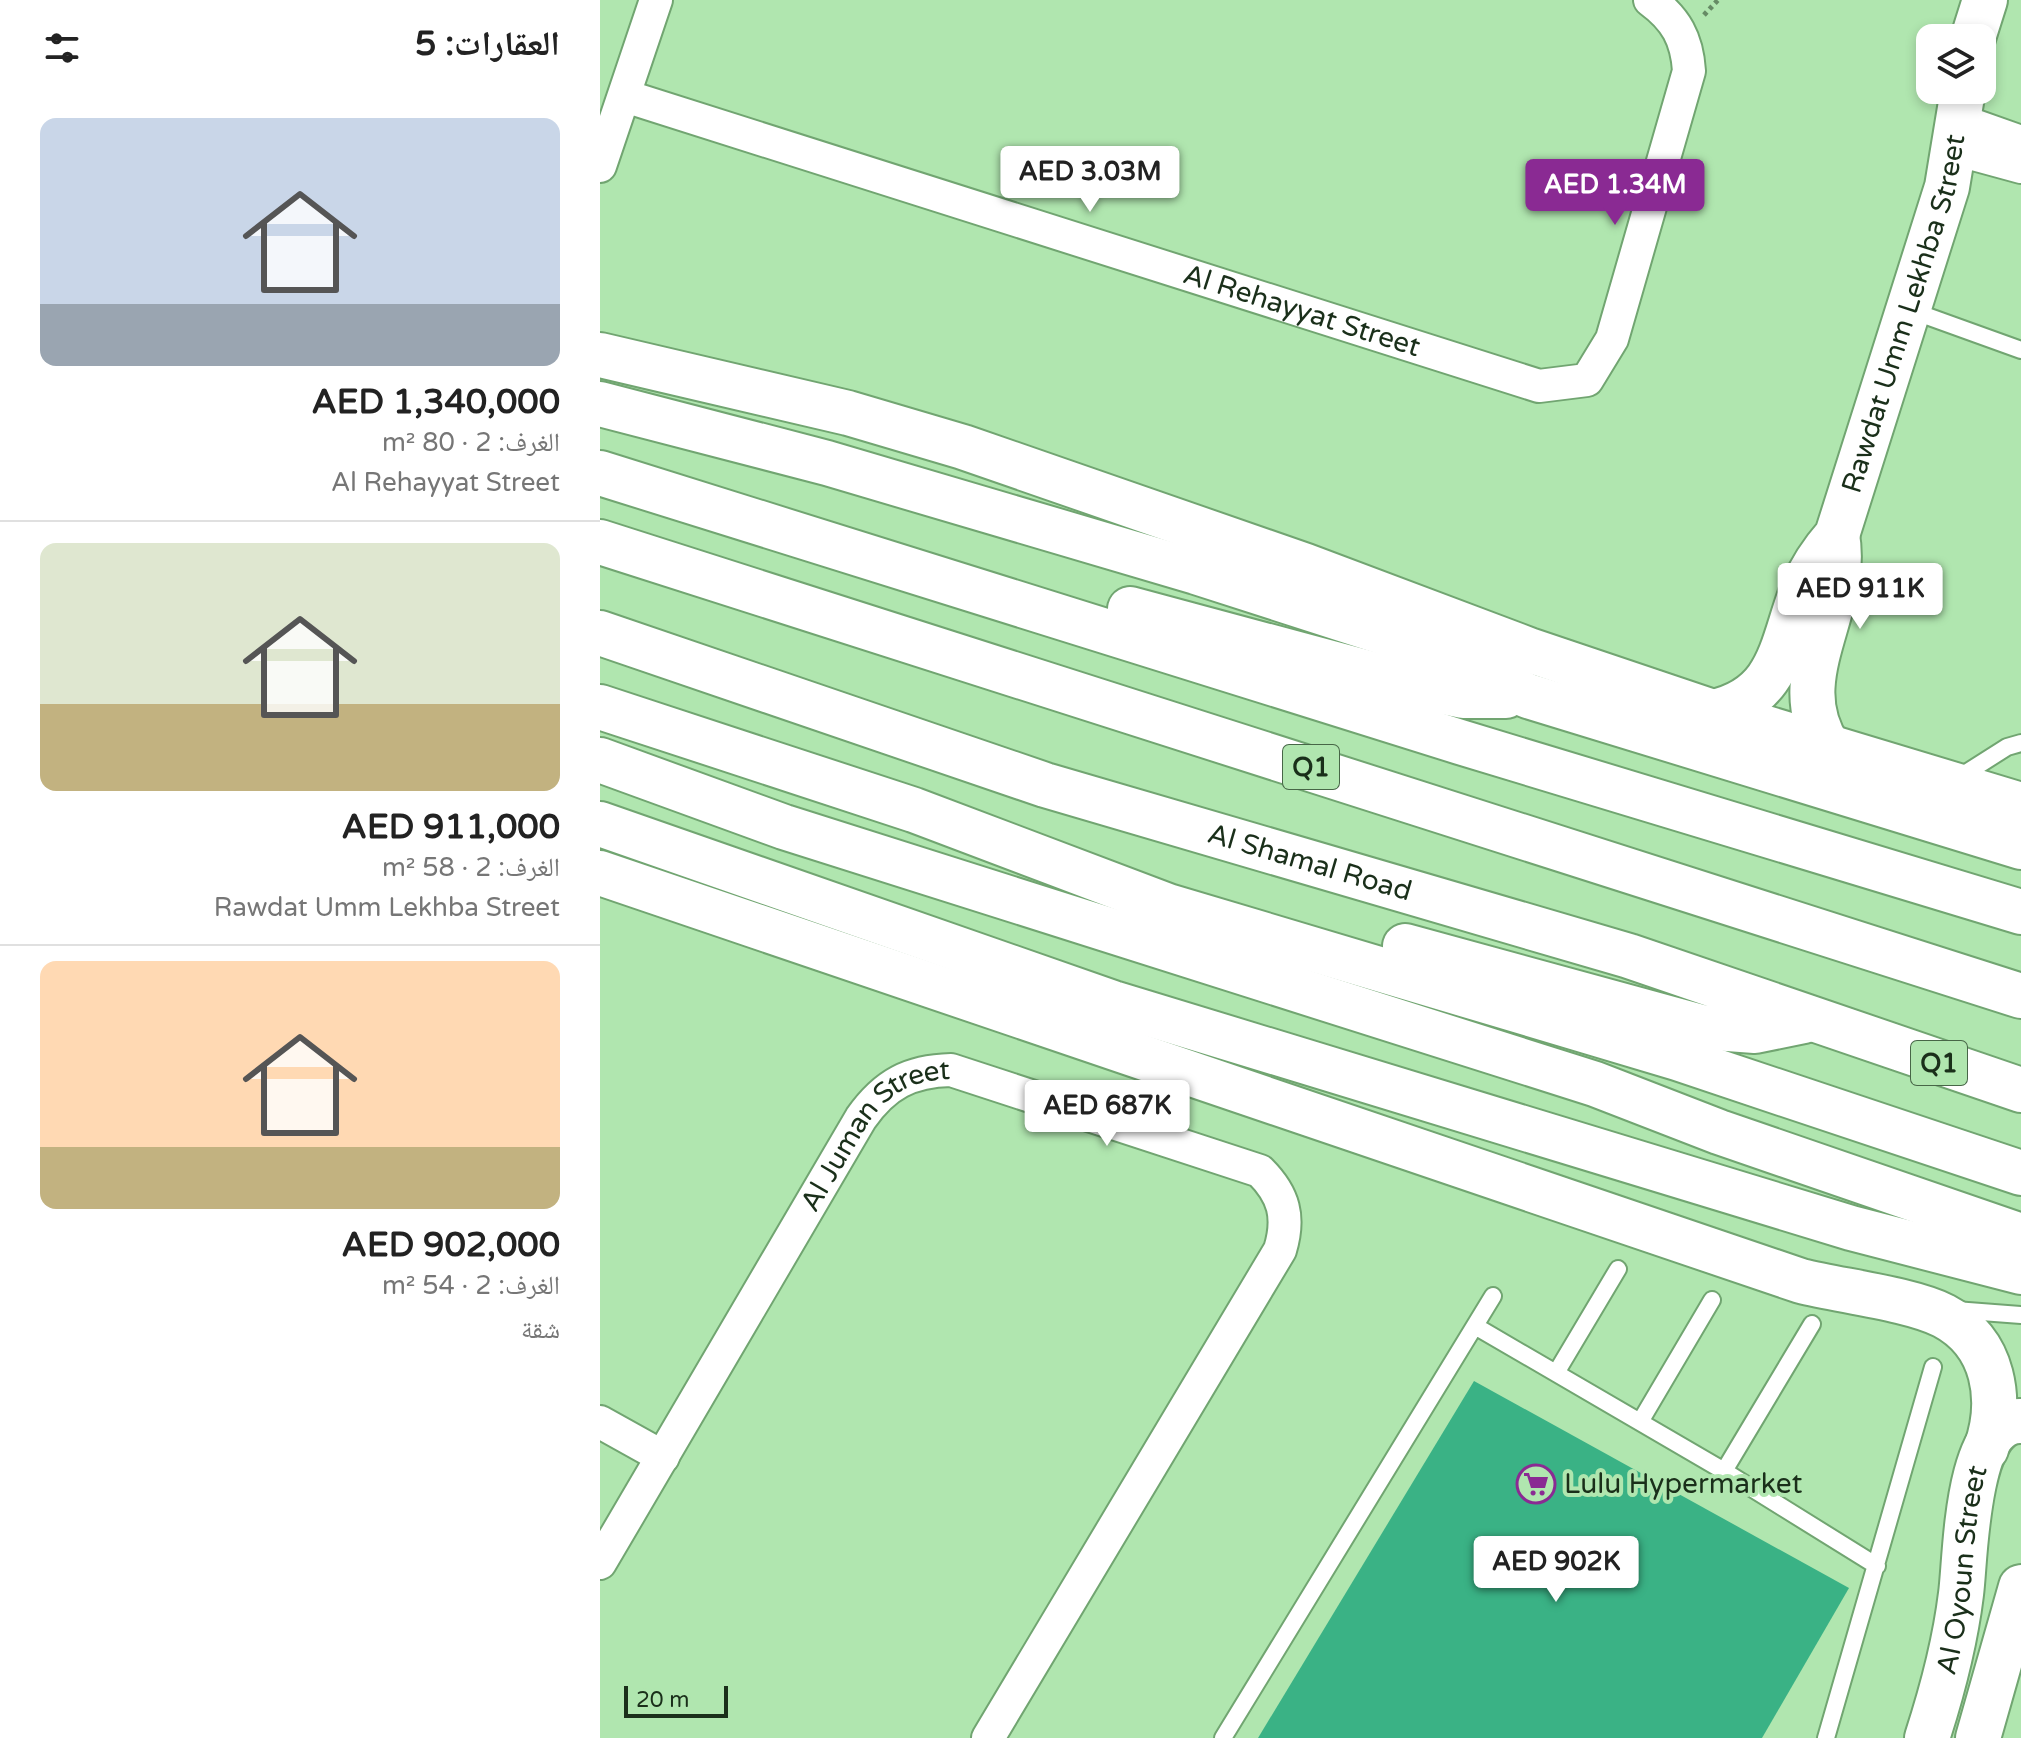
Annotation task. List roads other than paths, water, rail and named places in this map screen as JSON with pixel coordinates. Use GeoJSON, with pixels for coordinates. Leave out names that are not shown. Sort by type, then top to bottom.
{"type":"FeatureCollection","features":[{"type":"Feature","properties":{"kind":"main road"},"geometry":{"type":"LineString","coordinates":[[1977,24],[1985,0]]}},
{"type":"Feature","properties":{"kind":"main road","name":"Rawdat Umm Lekhba Street"},"geometry":{"type":"LineString","coordinates":[[1829,748],[1814,718],[1811,685],[1839,583],[1837,535],[1947,187],[1959,120]]}},
{"type":"Feature","properties":{"kind":"main road"},"geometry":{"type":"LineString","coordinates":[[600,355],[848,413],[977,451],[1713,712],[2021,805]]}},
{"type":"Feature","properties":{"kind":"main road"},"geometry":{"type":"LineString","coordinates":[[600,404],[827,463],[1196,572],[1398,637],[1528,696],[2021,847]]}},
{"type":"Feature","properties":{"kind":"main road"},"geometry":{"type":"LineString","coordinates":[[600,473],[2021,912]]}},
{"type":"Feature","properties":{"kind":"main road","name":"Rawdat Umm Lekhba Street"},"geometry":{"type":"LineString","coordinates":[[1713,712],[1748,700],[1773,673],[1803,587],[1837,535]]}},
{"type":"Feature","properties":{"kind":"main road","name":"Q1"},"geometry":{"type":"LineString","coordinates":[[600,542],[2021,996]]}},
{"type":"Feature","properties":{"kind":"main road"},"geometry":{"type":"LineString","coordinates":[[923,574],[997,573],[1424,688],[1463,696],[1528,696]]}},
{"type":"Feature","properties":{"kind":"main road","name":"Al Shamal Road"},"geometry":{"type":"LineString","coordinates":[[600,633],[1045,785],[1629,956],[1808,1020],[2021,1090]]}},
{"type":"Feature","properties":{"kind":"main road"},"geometry":{"type":"LineString","coordinates":[[600,707],[914,810],[1073,867],[1116,888],[1168,906],[1677,1058],[2021,1173]]}},
{"type":"Feature","properties":{"kind":"main road"},"geometry":{"type":"LineString","coordinates":[[600,760],[784,827],[1595,1084],[1719,1132],[2021,1236]]}},
{"type":"Feature","properties":{"kind":"main road"},"geometry":{"type":"LineString","coordinates":[[600,824],[1126,1007],[1851,1228],[2021,1272]]}},
{"type":"Feature","properties":{"kind":"main road"},"geometry":{"type":"LineString","coordinates":[[1073,867],[1144,877],[1701,1027],[1755,1031],[1808,1020]]}},
{"type":"Feature","properties":{"kind":"main road"},"geometry":{"type":"LineString","coordinates":[[600,873],[780,937],[1801,1281],[1921,1307],[1945,1317],[1966,1332],[1981,1351],[1992,1374],[1996,1400],[1994,1425],[1986,1449]]}},
{"type":"Feature","properties":{"kind":"main road"},"geometry":{"type":"LineString","coordinates":[[1595,1084],[1679,1089],[1898,1132]]}},
{"type":"Feature","properties":{"kind":"main road","name":"Al Oyoun Street"},"geometry":{"type":"LineString","coordinates":[[1927,1738],[1942,1685],[1961,1594],[1968,1510],[1986,1449],[2002,1426],[2021,1421]]}},
{"type":"Feature","properties":{"kind":"main road","name":"Al Oyoun Street"},"geometry":{"type":"LineString","coordinates":[[1978,1738],[2021,1587]]}},
{"type":"Feature","properties":{"kind":"street"},"geometry":{"type":"LineString","coordinates":[[600,166],[656,0]]}},
{"type":"Feature","properties":{"kind":"street","name":"Al Rehayyat Street"},"geometry":{"type":"LineString","coordinates":[[625,96],[1539,386],[1587,380],[1612,339],[1651,205],[1689,71],[1681,32],[1666,12],[1650,0]]}},
{"type":"Feature","properties":{"kind":"street"},"geometry":{"type":"LineString","coordinates":[[1959,120],[2021,142]]}},
{"type":"Feature","properties":{"kind":"street"},"geometry":{"type":"LineString","coordinates":[[1959,120],[2021,167]]}},
{"type":"Feature","properties":{"kind":"street","name":"Al Juman Street"},"geometry":{"type":"LineString","coordinates":[[600,1563],[861,1118],[876,1096],[898,1080],[924,1071],[951,1070],[1260,1171],[1275,1186],[1285,1207],[1286,1229],[1280,1250],[988,1738]]}},
{"type":"Feature","properties":{"kind":"street"},"geometry":{"type":"LineString","coordinates":[[600,1422],[663,1457]]}},
{"type":"Feature","properties":{"kind":"lane"},"geometry":{"type":"LineString","coordinates":[[1907,309],[2021,350]]}},
{"type":"Feature","properties":{"kind":"lane"},"geometry":{"type":"LineString","coordinates":[[1951,783],[1999,752],[2021,743]]}},
{"type":"Feature","properties":{"kind":"lane"},"geometry":{"type":"LineString","coordinates":[[1556,1373],[1618,1269]]}},
{"type":"Feature","properties":{"kind":"lane"},"geometry":{"type":"LineString","coordinates":[[1223,1738],[1493,1296]]}},
{"type":"Feature","properties":{"kind":"lane"},"geometry":{"type":"LineString","coordinates":[[1640,1422],[1712,1300]]}},
{"type":"Feature","properties":{"kind":"lane"},"geometry":{"type":"LineString","coordinates":[[1921,1307],[2021,1315]]}},
{"type":"Feature","properties":{"kind":"lane"},"geometry":{"type":"LineString","coordinates":[[1724,1471],[1812,1324]]}},
{"type":"Feature","properties":{"kind":"lane"},"geometry":{"type":"LineString","coordinates":[[1475,1326],[1724,1471],[1877,1566]]}},
{"type":"Feature","properties":{"kind":"lane"},"geometry":{"type":"LineString","coordinates":[[1826,1738],[1933,1367]]}},
{"type":"Feature","properties":{"kind":"place","name":"Lulu Hypermarket"},"geometry":{"type":"Point","coordinates":[1536,1484]}}]}
